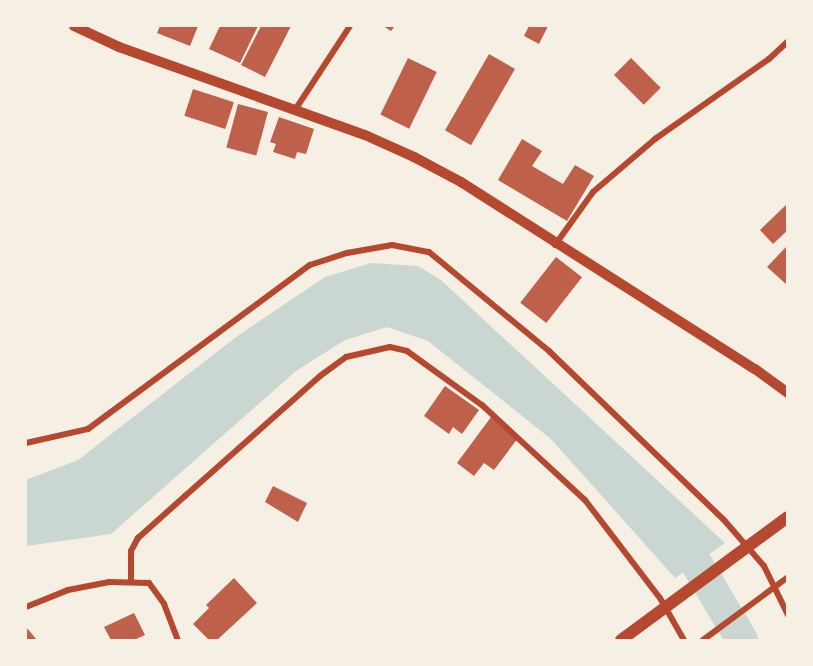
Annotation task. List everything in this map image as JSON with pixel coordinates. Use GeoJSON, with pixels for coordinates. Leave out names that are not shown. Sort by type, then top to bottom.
{"type":"FeatureCollection","features":[{"type":"Feature","properties":{"kind":"main road"},"geometry":{"type":"LineString","coordinates":[[621,640],[788,517]]}},
{"type":"Feature","properties":{"kind":"street"},"geometry":{"type":"LineString","coordinates":[[74,26],[118,47],[296,110],[414,157],[461,182],[555,245],[755,369],[788,393]]}},
{"type":"Feature","properties":{"kind":"street"},"geometry":{"type":"LineString","coordinates":[[296,110],[350,26]]}},
{"type":"Feature","properties":{"kind":"street"},"geometry":{"type":"LineString","coordinates":[[555,245],[594,192],[655,139],[769,59],[788,41]]}},
{"type":"Feature","properties":{"kind":"street"},"geometry":{"type":"LineString","coordinates":[[26,443],[88,429],[310,265],[347,253],[392,245],[429,252],[549,351],[724,520],[764,566],[788,615]]}},
{"type":"Feature","properties":{"kind":"street"},"geometry":{"type":"LineString","coordinates":[[131,582],[130,552],[138,538],[320,376],[346,357],[371,348],[390,347],[407,351],[482,405],[585,500],[660,598],[684,640]]}},
{"type":"Feature","properties":{"kind":"street"},"geometry":{"type":"LineString","coordinates":[[703,640],[788,577]]}},
{"type":"Feature","properties":{"kind":"street"},"geometry":{"type":"LineString","coordinates":[[26,607],[68,590],[131,582],[149,583],[164,604],[178,640]]}},
{"type":"Feature","properties":{"kind":"shaded area"},"geometry":{"type":"Polygon","coordinates":[[[371,263],[418,266],[441,280],[725,543],[675,578],[551,439],[428,341],[387,327],[345,340],[296,371],[111,534],[26,546],[26,480],[78,460],[236,337],[325,277],[371,263]]]}},
{"type":"Feature","properties":{"kind":"building"},"geometry":{"type":"Polygon","coordinates":[[[160,26],[198,26],[190,46],[157,33],[160,26]]]}},
{"type":"Feature","properties":{"kind":"building"},"geometry":{"type":"Polygon","coordinates":[[[220,26],[258,26],[240,63],[209,49],[220,26]]]}},
{"type":"Feature","properties":{"kind":"building"},"geometry":{"type":"Polygon","coordinates":[[[261,26],[291,26],[265,77],[241,65],[261,26]]]}},
{"type":"Feature","properties":{"kind":"building"},"geometry":{"type":"Polygon","coordinates":[[[383,26],[395,26],[391,31],[383,26]]]}},
{"type":"Feature","properties":{"kind":"building"},"geometry":{"type":"Polygon","coordinates":[[[529,26],[548,26],[539,44],[524,36],[529,26]]]}},
{"type":"Feature","properties":{"kind":"building"},"geometry":{"type":"Polygon","coordinates":[[[489,54],[515,69],[471,145],[445,130],[489,54]]]}},
{"type":"Feature","properties":{"kind":"building"},"geometry":{"type":"Polygon","coordinates":[[[408,58],[437,72],[409,129],[380,115],[408,58]]]}},
{"type":"Feature","properties":{"kind":"building"},"geometry":{"type":"Polygon","coordinates":[[[631,58],[661,88],[644,105],[614,75],[631,58]]]}},
{"type":"Feature","properties":{"kind":"building"},"geometry":{"type":"Polygon","coordinates":[[[193,89],[234,102],[225,129],[184,116],[193,89]]]}},
{"type":"Feature","properties":{"kind":"building"},"geometry":{"type":"Polygon","coordinates":[[[238,104],[268,112],[256,155],[226,147],[238,104]]]}},
{"type":"Feature","properties":{"kind":"building"},"geometry":{"type":"Polygon","coordinates":[[[279,117],[314,129],[306,154],[297,152],[295,159],[273,152],[276,144],[270,142],[279,117]]]}},
{"type":"Feature","properties":{"kind":"building"},"geometry":{"type":"Polygon","coordinates":[[[522,139],[542,151],[532,166],[563,184],[575,165],[594,176],[567,221],[498,180],[522,139]]]}},
{"type":"Feature","properties":{"kind":"building"},"geometry":{"type":"Polygon","coordinates":[[[788,203],[788,230],[773,244],[760,230],[788,203]]]}},
{"type":"Feature","properties":{"kind":"building"},"geometry":{"type":"Polygon","coordinates":[[[786,247],[788,248],[786,284],[767,267],[786,247]]]}},
{"type":"Feature","properties":{"kind":"building"},"geometry":{"type":"Polygon","coordinates":[[[556,257],[582,277],[546,323],[520,303],[556,257]]]}},
{"type":"Feature","properties":{"kind":"building"},"geometry":{"type":"Polygon","coordinates":[[[445,386],[479,410],[462,434],[453,427],[449,434],[424,416],[445,386]]]}},
{"type":"Feature","properties":{"kind":"building"},"geometry":{"type":"Polygon","coordinates":[[[491,417],[518,438],[494,470],[484,463],[474,476],[457,463],[491,417]]]}},
{"type":"Feature","properties":{"kind":"building"},"geometry":{"type":"Polygon","coordinates":[[[273,486],[307,503],[298,522],[265,502],[273,486]]]}},
{"type":"Feature","properties":{"kind":"building"},"geometry":{"type":"Polygon","coordinates":[[[234,578],[257,603],[217,640],[209,640],[193,624],[209,608],[206,605],[234,578]]]}},
{"type":"Feature","properties":{"kind":"building"},"geometry":{"type":"Polygon","coordinates":[[[134,613],[145,635],[134,640],[111,640],[104,627],[134,613]]]}},
{"type":"Feature","properties":{"kind":"building"},"geometry":{"type":"Polygon","coordinates":[[[26,627],[37,640],[26,640],[26,627]]]}},
{"type":"Feature","properties":{"kind":"waterway"},"geometry":{"type":"LineString","coordinates":[[674,526],[742,640]]}}]}
